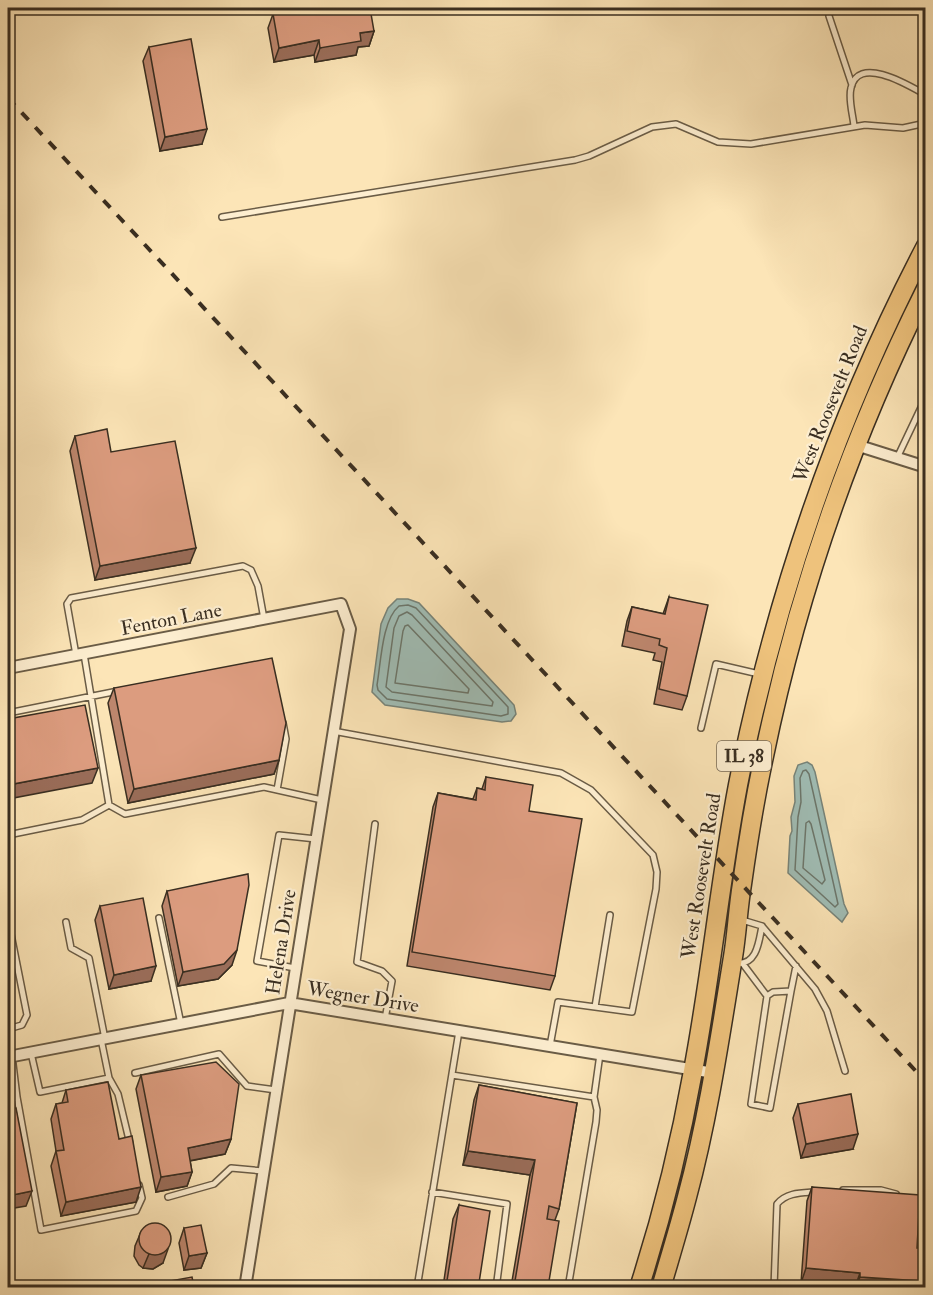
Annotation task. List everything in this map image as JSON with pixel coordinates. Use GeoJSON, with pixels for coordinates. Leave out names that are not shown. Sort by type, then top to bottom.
{"type":"FeatureCollection","features":[{"type":"Feature","properties":{"kind":"main road","name":"West Roosevelt Road"},"geometry":{"type":"LineString","coordinates":[[639,1287],[670,1179],[693,1070],[726,855],[762,675],[792,568],[838,439],[873,354],[926,246]]}},
{"type":"Feature","properties":{"kind":"main road","name":"West Roosevelt Road"},"geometry":{"type":"LineString","coordinates":[[664,1286],[687,1196],[737,963],[738,918],[757,790],[783,672],[815,561],[857,445],[879,390],[926,289]]}},
{"type":"Feature","properties":{"kind":"street"},"geometry":{"type":"LineString","coordinates":[[838,439],[926,466]]}},
{"type":"Feature","properties":{"kind":"street","name":"Fenton Lane"},"geometry":{"type":"LineString","coordinates":[[8,668],[341,604]]}},
{"type":"Feature","properties":{"kind":"street","name":"Helena Drive"},"geometry":{"type":"LineString","coordinates":[[245,1287],[350,629],[341,604]]}},
{"type":"Feature","properties":{"kind":"street","name":"Wegner Drive"},"geometry":{"type":"LineString","coordinates":[[10,1057],[289,1003],[714,1073]]}},
{"type":"Feature","properties":{"kind":"lane"},"geometry":{"type":"LineString","coordinates":[[829,16],[852,85]]}},
{"type":"Feature","properties":{"kind":"lane"},"geometry":{"type":"LineString","coordinates":[[854,126],[850,89],[855,79],[866,73],[882,74],[926,95]]}},
{"type":"Feature","properties":{"kind":"lane"},"geometry":{"type":"LineString","coordinates":[[222,217],[575,160],[589,156],[652,127],[676,124],[718,142],[751,144],[865,124],[903,128],[926,123]]}},
{"type":"Feature","properties":{"kind":"lane"},"geometry":{"type":"LineString","coordinates":[[897,458],[926,397]]}},
{"type":"Feature","properties":{"kind":"lane"},"geometry":{"type":"LineString","coordinates":[[264,619],[258,586],[251,570],[243,566],[71,598],[67,604],[90,696],[109,804],[125,814],[264,787],[322,800]]}},
{"type":"Feature","properties":{"kind":"lane"},"geometry":{"type":"LineString","coordinates":[[701,728],[716,664],[762,675]]}},
{"type":"Feature","properties":{"kind":"lane"},"geometry":{"type":"LineString","coordinates":[[8,713],[124,690]]}},
{"type":"Feature","properties":{"kind":"lane"},"geometry":{"type":"LineString","coordinates":[[277,790],[286,739],[282,716]]}},
{"type":"Feature","properties":{"kind":"lane"},"geometry":{"type":"LineString","coordinates":[[333,731],[561,773],[591,790],[653,855],[657,872],[656,889],[632,1012],[558,1002],[550,1046]]}},
{"type":"Feature","properties":{"kind":"lane"},"geometry":{"type":"LineString","coordinates":[[8,835],[82,820],[109,804]]}},
{"type":"Feature","properties":{"kind":"lane"},"geometry":{"type":"LineString","coordinates":[[375,824],[357,962],[382,971],[392,981],[385,1019]]}},
{"type":"Feature","properties":{"kind":"lane"},"geometry":{"type":"LineString","coordinates":[[295,968],[257,960],[279,835],[316,839]]}},
{"type":"Feature","properties":{"kind":"lane"},"geometry":{"type":"LineString","coordinates":[[595,1007],[610,915]]}},
{"type":"Feature","properties":{"kind":"lane"},"geometry":{"type":"LineString","coordinates":[[8,918],[27,1015],[22,1025],[8,1029]]}},
{"type":"Feature","properties":{"kind":"lane"},"geometry":{"type":"LineString","coordinates":[[159,918],[181,1024]]}},
{"type":"Feature","properties":{"kind":"lane"},"geometry":{"type":"LineString","coordinates":[[738,918],[762,926],[815,989],[827,1011],[845,1071]]}},
{"type":"Feature","properties":{"kind":"lane"},"geometry":{"type":"LineString","coordinates":[[66,922],[71,948],[89,958],[109,1078],[118,1094],[131,1152]]}},
{"type":"Feature","properties":{"kind":"lane"},"geometry":{"type":"LineString","coordinates":[[737,963],[749,961],[756,951],[762,926]]}},
{"type":"Feature","properties":{"kind":"lane"},"geometry":{"type":"LineString","coordinates":[[737,963],[767,996]]}},
{"type":"Feature","properties":{"kind":"lane"},"geometry":{"type":"LineString","coordinates":[[791,991],[773,992],[767,996],[751,1104],[770,1107],[796,966]]}},
{"type":"Feature","properties":{"kind":"lane"},"geometry":{"type":"LineString","coordinates":[[417,1287],[459,1031]]}},
{"type":"Feature","properties":{"kind":"lane"},"geometry":{"type":"LineString","coordinates":[[32,1053],[40,1092],[109,1078]]}},
{"type":"Feature","properties":{"kind":"lane"},"geometry":{"type":"LineString","coordinates":[[135,1073],[219,1054],[247,1086],[276,1090]]}},
{"type":"Feature","properties":{"kind":"lane"},"geometry":{"type":"LineString","coordinates":[[568,1287],[596,1122],[597,1110],[594,1097],[600,1054]]}},
{"type":"Feature","properties":{"kind":"lane"},"geometry":{"type":"LineString","coordinates":[[10,1057],[41,1230],[136,1211],[142,1198],[137,1175]]}},
{"type":"Feature","properties":{"kind":"lane"},"geometry":{"type":"LineString","coordinates":[[452,1075],[594,1097]]}},
{"type":"Feature","properties":{"kind":"lane"},"geometry":{"type":"LineString","coordinates":[[8,1099],[17,1097]]}},
{"type":"Feature","properties":{"kind":"lane"},"geometry":{"type":"LineString","coordinates":[[168,1197],[214,1184],[231,1168],[263,1171]]}},
{"type":"Feature","properties":{"kind":"lane"},"geometry":{"type":"LineString","coordinates":[[835,1191],[881,1190],[899,1195]]}},
{"type":"Feature","properties":{"kind":"lane"},"geometry":{"type":"LineString","coordinates":[[774,1287],[777,1204],[783,1197],[823,1191]]}},
{"type":"Feature","properties":{"kind":"lane"},"geometry":{"type":"LineString","coordinates":[[432,1192],[507,1204],[497,1281]]}},
{"type":"Feature","properties":{"kind":"lane"},"geometry":{"type":"LineString","coordinates":[[908,1198],[917,1200],[921,1211],[919,1230],[923,1287]]}},
{"type":"Feature","properties":{"kind":"water"},"geometry":{"type":"Polygon","coordinates":[[[397,599],[408,599],[419,603],[514,705],[516,714],[511,721],[502,722],[385,705],[372,692],[381,624],[388,608],[397,599]]]}},
{"type":"Feature","properties":{"kind":"water"},"geometry":{"type":"Polygon","coordinates":[[[807,762],[812,765],[815,772],[844,904],[848,913],[842,922],[788,873],[791,817],[795,802],[794,776],[798,765],[807,762]]]}},
{"type":"Feature","properties":{"kind":"building"},"geometry":{"type":"Polygon","coordinates":[[[310,8],[370,8],[374,31],[360,33],[361,41],[320,48],[319,40],[279,48],[273,14],[310,8]]]}},
{"type":"Feature","properties":{"kind":"building"},"geometry":{"type":"Polygon","coordinates":[[[191,39],[207,129],[165,137],[149,47],[191,39]]]}},
{"type":"Feature","properties":{"kind":"building"},"geometry":{"type":"Polygon","coordinates":[[[107,429],[111,452],[175,441],[196,548],[100,566],[75,436],[107,429]]]}},
{"type":"Feature","properties":{"kind":"building"},"geometry":{"type":"Polygon","coordinates":[[[669,597],[708,605],[687,696],[659,689],[667,648],[659,645],[660,639],[627,631],[632,607],[665,614],[669,597]]]}},
{"type":"Feature","properties":{"kind":"building"},"geometry":{"type":"Polygon","coordinates":[[[272,658],[286,723],[279,760],[134,789],[114,688],[272,658]]]}},
{"type":"Feature","properties":{"kind":"building"},"geometry":{"type":"Polygon","coordinates":[[[85,705],[98,768],[8,785],[8,719],[85,705]]]}},
{"type":"Feature","properties":{"kind":"building"},"geometry":{"type":"Polygon","coordinates":[[[486,777],[533,785],[529,811],[582,819],[555,976],[412,952],[438,793],[476,800],[477,788],[485,790],[486,777]]]}},
{"type":"Feature","properties":{"kind":"building"},"geometry":{"type":"Polygon","coordinates":[[[248,874],[249,885],[237,950],[224,964],[183,972],[167,891],[248,874]]]}},
{"type":"Feature","properties":{"kind":"building"},"geometry":{"type":"Polygon","coordinates":[[[143,898],[156,966],[114,975],[100,906],[143,898]]]}},
{"type":"Feature","properties":{"kind":"building"},"geometry":{"type":"Polygon","coordinates":[[[216,1062],[239,1084],[231,1139],[188,1148],[192,1172],[161,1177],[141,1075],[216,1062]]]}},
{"type":"Feature","properties":{"kind":"building"},"geometry":{"type":"Polygon","coordinates":[[[108,1082],[119,1139],[132,1136],[141,1187],[66,1202],[56,1151],[64,1150],[56,1104],[68,1102],[66,1090],[108,1082]]]}},
{"type":"Feature","properties":{"kind":"building"},"geometry":{"type":"Polygon","coordinates":[[[479,1085],[577,1103],[559,1209],[549,1206],[547,1219],[559,1221],[548,1287],[514,1287],[535,1160],[468,1151],[479,1085]]]}},
{"type":"Feature","properties":{"kind":"building"},"geometry":{"type":"Polygon","coordinates":[[[851,1094],[858,1134],[806,1144],[798,1104],[851,1094]]]}},
{"type":"Feature","properties":{"kind":"building"},"geometry":{"type":"Polygon","coordinates":[[[16,1108],[32,1191],[8,1196],[8,1109],[16,1108]]]}},
{"type":"Feature","properties":{"kind":"building"},"geometry":{"type":"Polygon","coordinates":[[[812,1187],[920,1195],[917,1248],[924,1248],[922,1281],[860,1277],[860,1273],[806,1268],[812,1187]]]}},
{"type":"Feature","properties":{"kind":"building"},"geometry":{"type":"Polygon","coordinates":[[[459,1205],[490,1211],[479,1283],[503,1287],[446,1287],[459,1205]]]}},
{"type":"Feature","properties":{"kind":"building"},"geometry":{"type":"Polygon","coordinates":[[[155,1223],[166,1228],[171,1239],[166,1250],[155,1255],[144,1250],[139,1239],[144,1228],[155,1223]]]}},
{"type":"Feature","properties":{"kind":"building"},"geometry":{"type":"Polygon","coordinates":[[[201,1225],[207,1253],[189,1256],[184,1228],[201,1225]]]}},
{"type":"Feature","properties":{"kind":"building"},"geometry":{"type":"Polygon","coordinates":[[[192,1277],[194,1287],[137,1287],[192,1277]]]}},
{"type":"Feature","properties":{"kind":"railway"},"geometry":{"type":"LineString","coordinates":[[8,98],[926,1082]]}}]}
